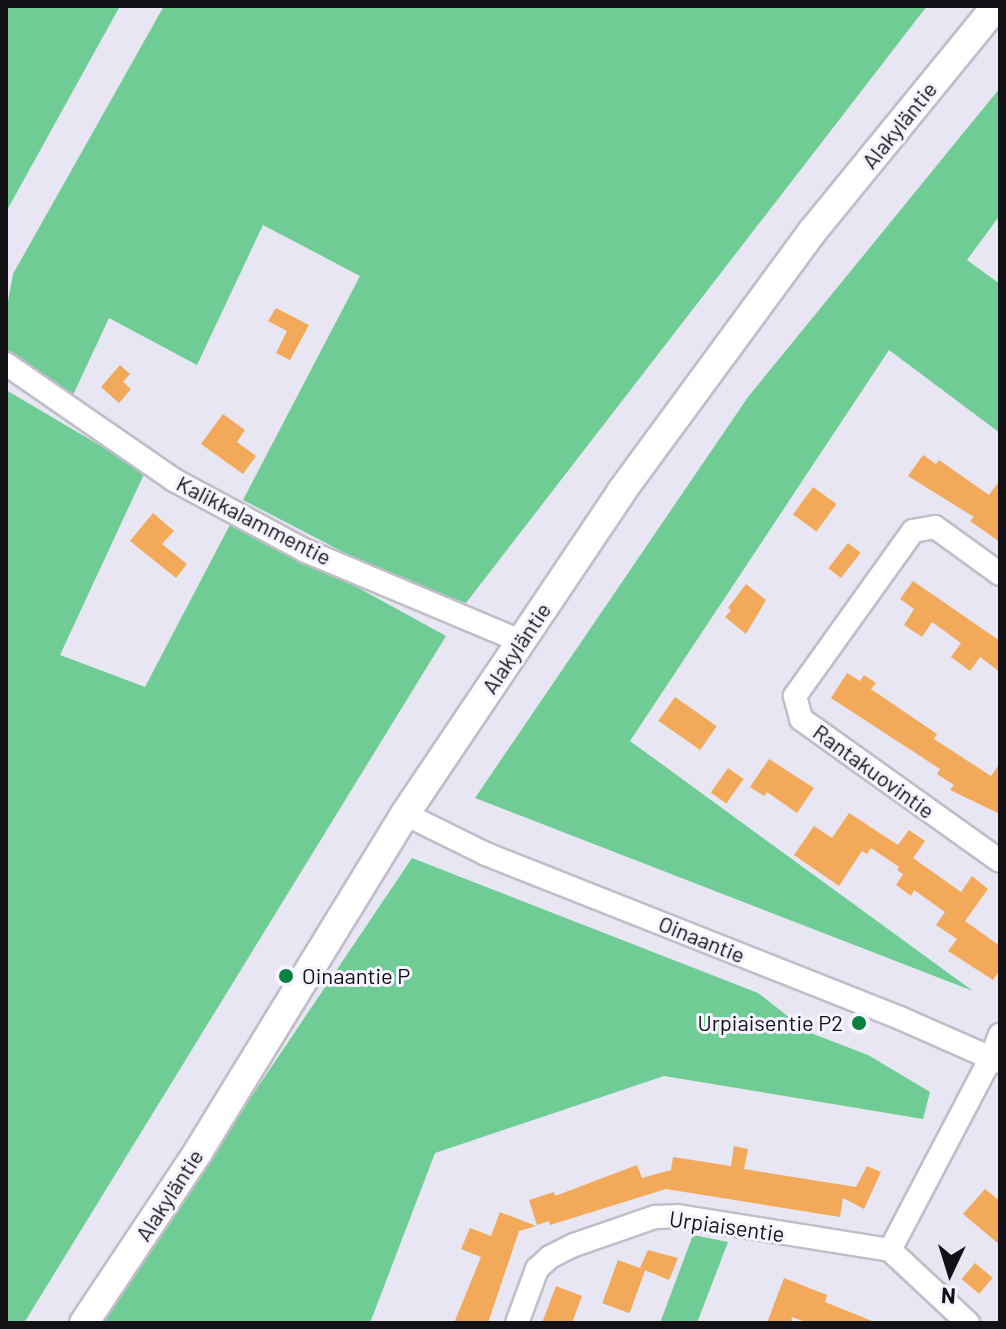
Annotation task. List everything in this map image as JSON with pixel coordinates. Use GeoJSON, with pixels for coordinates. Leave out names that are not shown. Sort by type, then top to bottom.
{"type":"FeatureCollection","features":[{"type":"Feature","properties":{"kind":"main road","name":"Alakyläntie"},"geometry":{"type":"LineString","coordinates":[[84,1323],[198,1152],[405,814],[621,492],[812,232],[996,6]]}},
{"type":"Feature","properties":{"kind":"street","name":"Kalikkalammentie"},"geometry":{"type":"LineString","coordinates":[[6,364],[174,480],[280,536],[520,641]]}},
{"type":"Feature","properties":{"kind":"street","name":"Rantakuovintie"},"geometry":{"type":"LineString","coordinates":[[1000,574],[935,527],[913,531],[795,696],[801,719],[1000,861]]}},
{"type":"Feature","properties":{"kind":"street","name":"Oinaantie"},"geometry":{"type":"LineString","coordinates":[[405,814],[486,854],[900,1018],[996,1060]]}},
{"type":"Feature","properties":{"kind":"street"},"geometry":{"type":"LineString","coordinates":[[968,1323],[890,1250],[996,1060],[1000,1035]]}},
{"type":"Feature","properties":{"kind":"street","name":"Urpiaisentie"},"geometry":{"type":"LineString","coordinates":[[517,1323],[537,1269],[550,1257],[574,1245],[655,1217],[678,1216],[890,1250]]}},
{"type":"Feature","properties":{"kind":"green space"},"geometry":{"type":"Polygon","coordinates":[[[6,6],[120,6],[6,212],[6,6]]]}},
{"type":"Feature","properties":{"kind":"green space"},"geometry":{"type":"Polygon","coordinates":[[[164,6],[927,6],[466,603],[378,570],[243,500],[360,276],[263,225],[197,365],[109,318],[73,395],[6,352],[6,312],[13,274],[164,6]]]}},
{"type":"Feature","properties":{"kind":"green space"},"geometry":{"type":"Polygon","coordinates":[[[1000,88],[1000,215],[967,260],[1000,284],[1000,433],[889,350],[630,741],[973,991],[475,798],[748,397],[1000,88]]]}},
{"type":"Feature","properties":{"kind":"green space"},"geometry":{"type":"Polygon","coordinates":[[[6,390],[145,472],[60,655],[145,687],[233,519],[446,636],[24,1323],[6,1323],[6,390]]]}},
{"type":"Feature","properties":{"kind":"green space"},"geometry":{"type":"Polygon","coordinates":[[[412,858],[758,993],[808,1032],[868,1055],[930,1092],[923,1119],[664,1076],[435,1153],[370,1323],[99,1323],[412,858]]]}},
{"type":"Feature","properties":{"kind":"green space"},"geometry":{"type":"Polygon","coordinates":[[[693,1235],[728,1242],[697,1323],[660,1323],[693,1235]]]}},
{"type":"Feature","properties":{"kind":"building"},"geometry":{"type":"Polygon","coordinates":[[[276,308],[309,325],[290,360],[276,353],[287,331],[268,321],[276,308]]]}},
{"type":"Feature","properties":{"kind":"building"},"geometry":{"type":"Polygon","coordinates":[[[120,365],[130,374],[123,382],[131,389],[119,403],[101,387],[120,365]]]}},
{"type":"Feature","properties":{"kind":"building"},"geometry":{"type":"Polygon","coordinates":[[[223,414],[245,430],[237,442],[256,456],[243,474],[201,444],[223,414]]]}},
{"type":"Feature","properties":{"kind":"building"},"geometry":{"type":"Polygon","coordinates":[[[923,455],[936,464],[939,460],[989,495],[1000,480],[1000,542],[970,521],[974,517],[908,476],[923,455]]]}},
{"type":"Feature","properties":{"kind":"building"},"geometry":{"type":"Polygon","coordinates":[[[813,487],[836,504],[816,532],[793,515],[813,487]]]}},
{"type":"Feature","properties":{"kind":"building"},"geometry":{"type":"Polygon","coordinates":[[[153,513],[174,531],[162,544],[187,564],[176,578],[130,541],[153,513]]]}},
{"type":"Feature","properties":{"kind":"building"},"geometry":{"type":"Polygon","coordinates":[[[848,543],[861,553],[841,578],[828,568],[848,543]]]}},
{"type":"Feature","properties":{"kind":"building"},"geometry":{"type":"Polygon","coordinates":[[[913,581],[1000,641],[1000,672],[980,657],[970,671],[951,657],[961,643],[932,622],[922,637],[904,625],[914,609],[900,599],[913,581]]]}},
{"type":"Feature","properties":{"kind":"building"},"geometry":{"type":"Polygon","coordinates":[[[746,584],[766,600],[746,634],[725,617],[746,584]]]}},
{"type":"Feature","properties":{"kind":"building"},"geometry":{"type":"Polygon","coordinates":[[[847,673],[860,681],[864,675],[876,683],[871,689],[937,734],[934,739],[991,776],[1000,763],[1000,814],[950,790],[954,785],[937,774],[940,769],[831,698],[847,673]]]}},
{"type":"Feature","properties":{"kind":"building"},"geometry":{"type":"Polygon","coordinates":[[[675,697],[717,726],[700,750],[658,721],[675,697]]]}},
{"type":"Feature","properties":{"kind":"building"},"geometry":{"type":"Polygon","coordinates":[[[769,759],[814,788],[797,813],[767,792],[764,796],[750,787],[769,759]]]}},
{"type":"Feature","properties":{"kind":"building"},"geometry":{"type":"Polygon","coordinates":[[[728,768],[744,779],[726,803],[711,793],[728,768]]]}},
{"type":"Feature","properties":{"kind":"building"},"geometry":{"type":"Polygon","coordinates":[[[849,813],[898,845],[909,830],[925,841],[913,858],[961,892],[972,876],[988,889],[965,921],[1000,946],[1000,970],[993,980],[948,951],[957,939],[936,925],[945,912],[914,890],[911,896],[896,885],[903,874],[897,870],[899,867],[871,848],[867,854],[862,851],[839,886],[794,855],[814,826],[832,838],[849,813]]]}},
{"type":"Feature","properties":{"kind":"building"},"geometry":{"type":"Polygon","coordinates":[[[734,1146],[748,1149],[744,1169],[856,1187],[867,1166],[881,1172],[864,1209],[843,1198],[840,1217],[666,1189],[550,1225],[549,1221],[537,1225],[529,1200],[554,1192],[555,1196],[637,1165],[642,1178],[671,1170],[673,1157],[731,1166],[734,1146]]]}},
{"type":"Feature","properties":{"kind":"building"},"geometry":{"type":"Polygon","coordinates":[[[985,1189],[1000,1201],[1000,1245],[963,1214],[985,1189]]]}},
{"type":"Feature","properties":{"kind":"building"},"geometry":{"type":"Polygon","coordinates":[[[500,1212],[536,1226],[519,1231],[488,1323],[454,1323],[481,1257],[461,1249],[470,1228],[491,1236],[500,1212]]]}},
{"type":"Feature","properties":{"kind":"building"},"geometry":{"type":"Polygon","coordinates":[[[648,1250],[678,1258],[669,1280],[640,1268],[648,1250]]]}},
{"type":"Feature","properties":{"kind":"building"},"geometry":{"type":"Polygon","coordinates":[[[618,1260],[645,1270],[630,1313],[602,1303],[618,1260]]]}},
{"type":"Feature","properties":{"kind":"building"},"geometry":{"type":"Polygon","coordinates":[[[975,1263],[993,1278],[979,1294],[962,1279],[975,1263]]]}},
{"type":"Feature","properties":{"kind":"building"},"geometry":{"type":"Polygon","coordinates":[[[784,1278],[827,1295],[825,1302],[877,1323],[808,1323],[792,1317],[791,1323],[767,1323],[784,1278]]]}},
{"type":"Feature","properties":{"kind":"building"},"geometry":{"type":"Polygon","coordinates":[[[556,1286],[582,1296],[572,1323],[542,1323],[556,1286]]]}},
{"type":"Feature","properties":{"kind":"place","name":"Oinaantie P"},"geometry":{"type":"Point","coordinates":[286,976]}},
{"type":"Feature","properties":{"kind":"place","name":"Urpiaisentie P2"},"geometry":{"type":"Point","coordinates":[859,1023]}}]}
